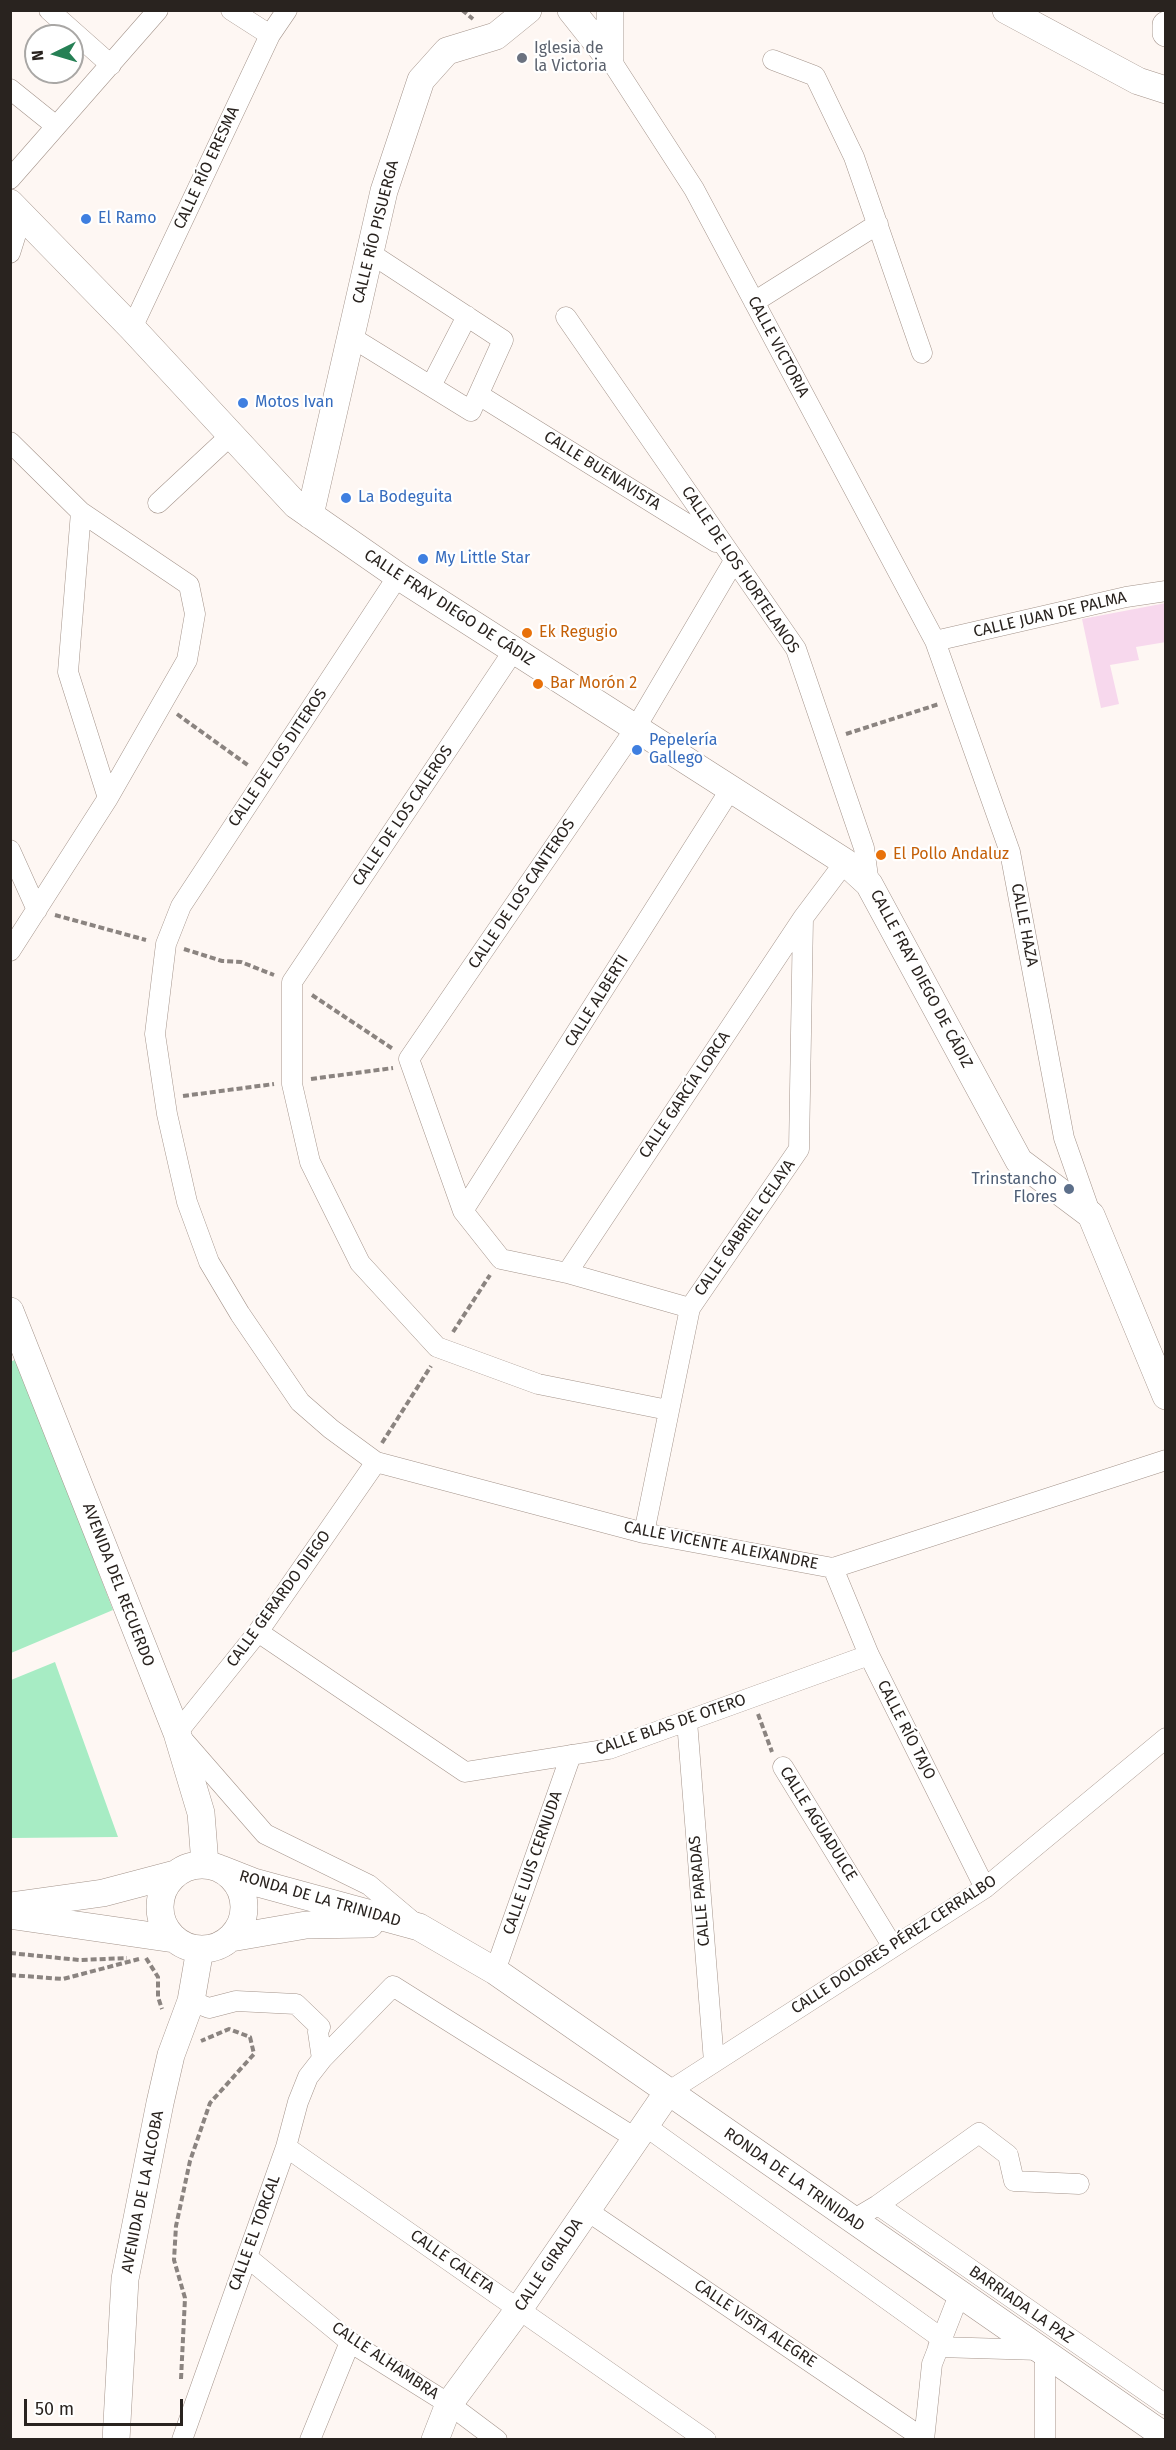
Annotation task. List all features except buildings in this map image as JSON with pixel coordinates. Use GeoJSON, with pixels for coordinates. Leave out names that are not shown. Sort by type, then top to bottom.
{"type":"FeatureCollection","features":[{"type":"Feature","properties":{"kind":"street"},"geometry":{"type":"LineString","coordinates":[[49,10],[111,65]]}},
{"type":"Feature","properties":{"kind":"street"},"geometry":{"type":"LineString","coordinates":[[10,179],[158,10]]}},
{"type":"Feature","properties":{"kind":"street"},"geometry":{"type":"LineString","coordinates":[[231,10],[270,35]]}},
{"type":"Feature","properties":{"kind":"street","name":"CALLE RÍO ERESMA"},"geometry":{"type":"LineString","coordinates":[[132,328],[270,35],[286,10]]}},
{"type":"Feature","properties":{"kind":"street","name":"CALLE RÍO PISUERGA"},"geometry":{"type":"LineString","coordinates":[[310,515],[384,191],[421,80],[447,51],[496,36],[528,10]]}},
{"type":"Feature","properties":{"kind":"street"},"geometry":{"type":"LineString","coordinates":[[571,10],[610,59]]}},
{"type":"Feature","properties":{"kind":"street"},"geometry":{"type":"LineString","coordinates":[[610,10],[610,59]]}},
{"type":"Feature","properties":{"kind":"street"},"geometry":{"type":"LineString","coordinates":[[1006,10],[1138,81],[1166,90]]}},
{"type":"Feature","properties":{"kind":"street"},"geometry":{"type":"LineString","coordinates":[[1166,25],[1166,33]]}},
{"type":"Feature","properties":{"kind":"street","name":"CALLE VICTORIA"},"geometry":{"type":"LineString","coordinates":[[610,59],[694,189],[935,640]]}},
{"type":"Feature","properties":{"kind":"street"},"geometry":{"type":"LineString","coordinates":[[773,60],[815,76],[854,157],[922,353]]}},
{"type":"Feature","properties":{"kind":"street"},"geometry":{"type":"LineString","coordinates":[[10,89],[56,126]]}},
{"type":"Feature","properties":{"kind":"street"},"geometry":{"type":"LineString","coordinates":[[10,253],[16,209]]}},
{"type":"Feature","properties":{"kind":"street","name":"CALLE FRAY DIEGO DE CÁDIZ"},"geometry":{"type":"LineString","coordinates":[[16,209],[132,328],[296,505],[398,576],[845,862],[870,884],[1019,1161],[1090,1215],[1166,1396]]}},
{"type":"Feature","properties":{"kind":"street"},"geometry":{"type":"LineString","coordinates":[[754,302],[878,224]]}},
{"type":"Feature","properties":{"kind":"street"},"geometry":{"type":"LineString","coordinates":[[351,337],[471,411],[503,340],[370,253]]}},
{"type":"Feature","properties":{"kind":"street"},"geometry":{"type":"LineString","coordinates":[[431,386],[467,316]]}},
{"type":"Feature","properties":{"kind":"street","name":"CALLE DE LOS HORTELANOS"},"geometry":{"type":"LineString","coordinates":[[566,317],[796,649],[864,848],[870,884]]}},
{"type":"Feature","properties":{"kind":"street","name":"CALLE BUENAVISTA"},"geometry":{"type":"LineString","coordinates":[[479,395],[729,554]]}},
{"type":"Feature","properties":{"kind":"street"},"geometry":{"type":"LineString","coordinates":[[158,503],[231,435]]}},
{"type":"Feature","properties":{"kind":"street"},"geometry":{"type":"LineString","coordinates":[[10,442],[81,512],[189,585],[195,614],[186,660],[108,798],[10,951]]}},
{"type":"Feature","properties":{"kind":"street"},"geometry":{"type":"LineString","coordinates":[[81,512],[68,672],[108,798]]}},
{"type":"Feature","properties":{"kind":"street","name":"CALLE DE LOS CANTEROS"},"geometry":{"type":"LineString","coordinates":[[409,1059],[635,729],[729,554]]}},
{"type":"Feature","properties":{"kind":"street","name":"CALLE DE LOS DITEROS"},"geometry":{"type":"LineString","coordinates":[[376,1462],[331,1429],[300,1402],[240,1314],[209,1262],[187,1202],[167,1114],[154,1034],[166,945],[181,906],[398,576]]}},
{"type":"Feature","properties":{"kind":"street","name":"CALLE JUAN DE PALMA"},"geometry":{"type":"LineString","coordinates":[[935,640],[1126,597],[1166,591]]}},
{"type":"Feature","properties":{"kind":"street","name":"CALLE HAZA"},"geometry":{"type":"LineString","coordinates":[[935,640],[1010,852],[1064,1138],[1090,1215]]}},
{"type":"Feature","properties":{"kind":"street","name":"CALLE DE LOS CALEROS"},"geometry":{"type":"LineString","coordinates":[[292,982],[514,650]]}},
{"type":"Feature","properties":{"kind":"street","name":"CALLE ALBERTI"},"geometry":{"type":"LineString","coordinates":[[463,1211],[730,790]]}},
{"type":"Feature","properties":{"kind":"street"},"geometry":{"type":"LineString","coordinates":[[10,850],[37,910]]}},
{"type":"Feature","properties":{"kind":"street","name":"CALLE GARCÍA LORCA"},"geometry":{"type":"LineString","coordinates":[[567,1273],[804,918],[845,862]]}},
{"type":"Feature","properties":{"kind":"street","name":"CALLE GABRIEL CELAYA"},"geometry":{"type":"LineString","coordinates":[[644,1533],[690,1308],[799,1149],[804,918]]}},
{"type":"Feature","properties":{"kind":"street"},"geometry":{"type":"LineString","coordinates":[[292,982],[292,1084],[310,1162],[360,1263],[437,1347],[538,1384],[668,1410]]}},
{"type":"Feature","properties":{"kind":"street"},"geometry":{"type":"LineString","coordinates":[[409,1059],[463,1211],[501,1259],[567,1273],[690,1308]]}},
{"type":"Feature","properties":{"kind":"street","name":"AVENIDA DEL RECUERDO"},"geometry":{"type":"LineString","coordinates":[[10,1311],[177,1733],[201,1813],[213,1866]]}},
{"type":"Feature","properties":{"kind":"street","name":"CALLE VICENTE ALEIXANDRE"},"geometry":{"type":"LineString","coordinates":[[376,1462],[644,1533],[833,1568],[1166,1460]]}},
{"type":"Feature","properties":{"kind":"street","name":"CALLE GERARDO DIEGO"},"geometry":{"type":"LineString","coordinates":[[177,1733],[258,1632],[376,1462]]}},
{"type":"Feature","properties":{"kind":"street","name":"CALLE RÍO TAJO"},"geometry":{"type":"LineString","coordinates":[[833,1568],[869,1655],[985,1888]]}},
{"type":"Feature","properties":{"kind":"street","name":"CALLE BLAS DE OTERO"},"geometry":{"type":"LineString","coordinates":[[258,1632],[465,1772],[609,1749],[869,1655]]}},
{"type":"Feature","properties":{"kind":"street","name":"CALLE PARADAS"},"geometry":{"type":"LineString","coordinates":[[687,1721],[714,2062]]}},
{"type":"Feature","properties":{"kind":"street"},"geometry":{"type":"LineString","coordinates":[[177,1733],[264,1834],[369,1885],[419,1928]]}},
{"type":"Feature","properties":{"kind":"street","name":"CALLE DOLORES PÉREZ CERRALBO"},"geometry":{"type":"LineString","coordinates":[[668,2092],[985,1888],[1166,1738]]}},
{"type":"Feature","properties":{"kind":"street","name":"CALLE LUIS CERNUDA"},"geometry":{"type":"LineString","coordinates":[[495,1971],[571,1755]]}},
{"type":"Feature","properties":{"kind":"street","name":"CALLE AGUADULCE"},"geometry":{"type":"LineString","coordinates":[[783,1767],[893,1947]]}},
{"type":"Feature","properties":{"kind":"street"},"geometry":{"type":"LineString","coordinates":[[10,1916],[171,1939],[182,1945],[200,1949],[222,1945],[239,1928],[244,1915],[244,1901],[240,1888],[232,1876],[213,1866],[184,1868],[175,1874],[161,1894],[160,1906],[161,1919],[171,1939]]}},
{"type":"Feature","properties":{"kind":"street","name":"RONDA DE LA TRINIDAD"},"geometry":{"type":"LineString","coordinates":[[213,1866],[254,1882],[419,1928],[495,1971],[1163,2437]]}},
{"type":"Feature","properties":{"kind":"street"},"geometry":{"type":"LineString","coordinates":[[10,1906],[103,1893],[175,1874]]}},
{"type":"Feature","properties":{"kind":"street","name":"RONDA DE LA TRINIDAD"},"geometry":{"type":"LineString","coordinates":[[231,1938],[306,1925],[353,1923],[419,1928]]}},
{"type":"Feature","properties":{"kind":"street","name":"AVENIDA DE LA ALCOBA"},"geometry":{"type":"LineString","coordinates":[[116,2439],[125,2279],[171,2055],[191,2001],[200,1949]]}},
{"type":"Feature","properties":{"kind":"street","name":"CALLE EL TORCAL"},"geometry":{"type":"LineString","coordinates":[[182,2439],[308,2077],[322,2059],[393,1986],[640,2131]]}},
{"type":"Feature","properties":{"kind":"street"},"geometry":{"type":"LineString","coordinates":[[191,2001],[208,2008],[236,2001],[296,2004],[320,2027],[318,2032],[322,2059]]}},
{"type":"Feature","properties":{"kind":"street","name":"CALLE GIRALDA"},"geometry":{"type":"LineString","coordinates":[[435,2439],[449,2404],[519,2309],[668,2092]]}},
{"type":"Feature","properties":{"kind":"street"},"geometry":{"type":"LineString","coordinates":[[640,2131],[939,2342],[1042,2352],[1045,2439]]}},
{"type":"Feature","properties":{"kind":"street"},"geometry":{"type":"LineString","coordinates":[[851,2221],[878,2205],[979,2133],[1008,2155],[1014,2181],[1079,2184]]}},
{"type":"Feature","properties":{"kind":"street","name":"CALLE CALETA"},"geometry":{"type":"LineString","coordinates":[[285,2147],[706,2439]]}},
{"type":"Feature","properties":{"kind":"street","name":"BARRIADA LA PAZ"},"geometry":{"type":"LineString","coordinates":[[878,2205],[1166,2405]]}},
{"type":"Feature","properties":{"kind":"street","name":"CALLE VISTA ALEGRE"},"geometry":{"type":"LineString","coordinates":[[586,2210],[924,2439]]}},
{"type":"Feature","properties":{"kind":"street","name":"CALLE ALHAMBRA"},"geometry":{"type":"LineString","coordinates":[[247,2257],[350,2342],[449,2404],[497,2439]]}},
{"type":"Feature","properties":{"kind":"street"},"geometry":{"type":"LineString","coordinates":[[924,2439],[932,2364],[959,2295]]}},
{"type":"Feature","properties":{"kind":"street"},"geometry":{"type":"LineString","coordinates":[[310,2439],[350,2342]]}},
{"type":"Feature","properties":{"kind":"path"},"geometry":{"type":"LineString","coordinates":[[828,740],[956,699]]}},
{"type":"Feature","properties":{"kind":"path"},"geometry":{"type":"LineString","coordinates":[[162,703],[264,778]]}},
{"type":"Feature","properties":{"kind":"path"},"geometry":{"type":"LineString","coordinates":[[37,910],[222,961],[241,962],[292,982],[409,1059]]}},
{"type":"Feature","properties":{"kind":"path","name":"CALLE AGUADULCE"},"geometry":{"type":"LineString","coordinates":[[750,1698],[761,1719],[772,1752],[783,1767]]}},
{"type":"Feature","properties":{"kind":"path"},"geometry":{"type":"LineString","coordinates":[[10,1975],[63,1979],[145,1957],[171,1939]]}},
{"type":"Feature","properties":{"kind":"path"},"geometry":{"type":"LineString","coordinates":[[10,1953],[80,1960],[145,1957]]}},
{"type":"Feature","properties":{"kind":"path"},"geometry":{"type":"LineString","coordinates":[[145,1957],[158,1977]]}},
{"type":"Feature","properties":{"kind":"path"},"geometry":{"type":"LineString","coordinates":[[181,2387],[185,2298],[174,2260],[176,2226],[190,2161],[210,2103],[254,2054],[250,2037],[229,2029],[213,2035]]}},
{"type":"Feature","properties":{"kind":"green space"},"geometry":{"type":"Polygon","coordinates":[[[17,1359],[113,1610],[11,1653],[10,1362],[17,1359]]]}},
{"type":"Feature","properties":{"kind":"green space"},"geometry":{"type":"Polygon","coordinates":[[[55,1662],[118,1837],[11,1838],[11,1680],[55,1662]]]}},
{"type":"Feature","properties":{"kind":"place","name":"Iglesia de la Victoria"},"geometry":{"type":"Point","coordinates":[522,58]}},
{"type":"Feature","properties":{"kind":"place","name":"El Ramo"},"geometry":{"type":"Point","coordinates":[86,219]}},
{"type":"Feature","properties":{"kind":"place","name":"Motos Ivan"},"geometry":{"type":"Point","coordinates":[243,403]}},
{"type":"Feature","properties":{"kind":"place","name":"La Bodeguita"},"geometry":{"type":"Point","coordinates":[346,498]}},
{"type":"Feature","properties":{"kind":"place","name":"My Little Star"},"geometry":{"type":"Point","coordinates":[423,559]}},
{"type":"Feature","properties":{"kind":"place","name":"Ek Regugio"},"geometry":{"type":"Point","coordinates":[527,633]}},
{"type":"Feature","properties":{"kind":"place","name":"Bar Morón 2"},"geometry":{"type":"Point","coordinates":[538,684]}},
{"type":"Feature","properties":{"kind":"place","name":"Pepelería Gallego"},"geometry":{"type":"Point","coordinates":[637,750]}},
{"type":"Feature","properties":{"kind":"place","name":"El Pollo Andaluz"},"geometry":{"type":"Point","coordinates":[881,855]}},
{"type":"Feature","properties":{"kind":"place","name":"Trinstancho Flores"},"geometry":{"type":"Point","coordinates":[1069,1189]}}]}
